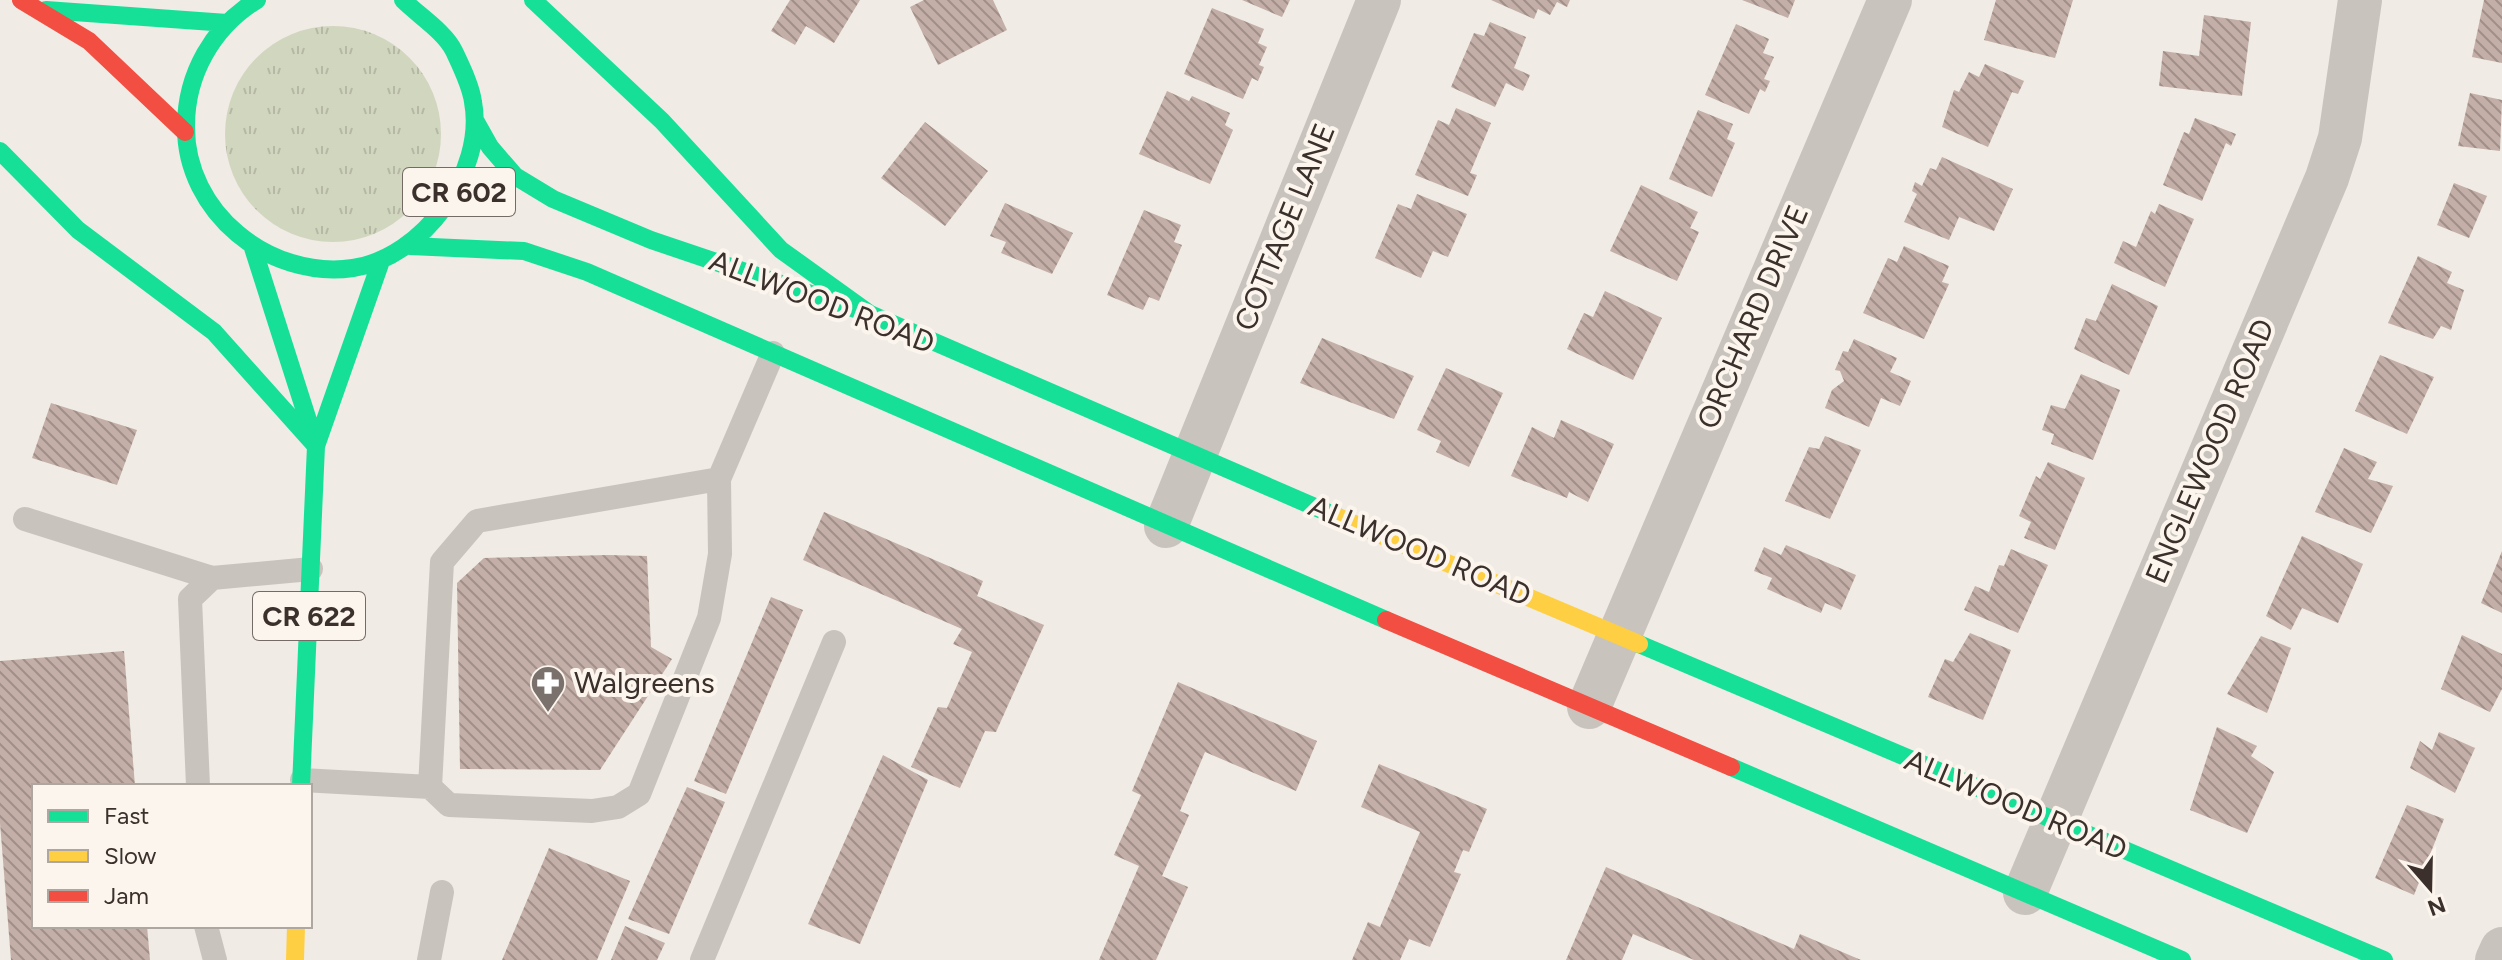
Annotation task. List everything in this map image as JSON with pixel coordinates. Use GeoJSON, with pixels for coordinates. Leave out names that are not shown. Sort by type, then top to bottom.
{"type":"FeatureCollection","features":[{"type":"Feature","properties":{"kind":"main road"},"geometry":{"type":"LineString","coordinates":[[21,0],[46,10],[132,78],[185,132]]}},
{"type":"Feature","properties":{"kind":"main road","name":"CR 602"},"geometry":{"type":"LineString","coordinates":[[257,0],[227,23],[203,55],[188,93],[185,132],[191,167],[205,199],[226,226],[253,248],[283,263],[316,269],[349,269],[381,261],[410,246],[438,222],[459,192],[472,158],[476,122],[470,81],[452,45],[421,7],[403,0]]}},
{"type":"Feature","properties":{"kind":"main road"},"geometry":{"type":"LineString","coordinates":[[533,0],[662,121],[781,250],[870,314]]}},
{"type":"Feature","properties":{"kind":"main road"},"geometry":{"type":"LineString","coordinates":[[46,10],[227,23]]}},
{"type":"Feature","properties":{"kind":"main road","name":"ALLWOOD ROAD"},"geometry":{"type":"LineString","coordinates":[[476,122],[490,147],[515,176],[548,196],[651,240],[870,314],[1194,456],[2384,960]]}},
{"type":"Feature","properties":{"kind":"main road"},"geometry":{"type":"LineString","coordinates":[[0,151],[78,230],[214,332],[316,446]]}},
{"type":"Feature","properties":{"kind":"main road","name":"ALLWOOD ROAD"},"geometry":{"type":"LineString","coordinates":[[410,246],[524,251],[587,272],[1166,526],[2182,960]]}},
{"type":"Feature","properties":{"kind":"main road","name":"CR 622"},"geometry":{"type":"LineString","coordinates":[[253,248],[316,446]]}},
{"type":"Feature","properties":{"kind":"main road","name":"CR 622"},"geometry":{"type":"LineString","coordinates":[[302,783],[316,446],[381,261]]}},
{"type":"Feature","properties":{"kind":"main road"},"geometry":{"type":"LineString","coordinates":[[295,960],[296,928]]}},
{"type":"Feature","properties":{"kind":"street","name":"COTTAGE LANE"},"geometry":{"type":"LineString","coordinates":[[1166,526],[1379,0]]}},
{"type":"Feature","properties":{"kind":"street","name":"ORCHARD DRIVE"},"geometry":{"type":"LineString","coordinates":[[1589,707],[1890,0]]}},
{"type":"Feature","properties":{"kind":"street","name":"ENGLEWOOD ROAD"},"geometry":{"type":"LineString","coordinates":[[2025,893],[2327,178],[2340,138],[2360,0]]}},
{"type":"Feature","properties":{"kind":"street"},"geometry":{"type":"LineString","coordinates":[[2497,960],[2502,949]]}},
{"type":"Feature","properties":{"kind":"lane"},"geometry":{"type":"LineString","coordinates":[[302,783],[430,787],[449,805],[592,811],[618,807],[639,794],[709,618],[720,554],[719,479],[773,353]]}},
{"type":"Feature","properties":{"kind":"lane"},"geometry":{"type":"LineString","coordinates":[[430,787],[442,562],[477,521],[719,479]]}},
{"type":"Feature","properties":{"kind":"lane"},"geometry":{"type":"LineString","coordinates":[[25,519],[212,578],[311,569]]}},
{"type":"Feature","properties":{"kind":"lane"},"geometry":{"type":"LineString","coordinates":[[198,784],[190,599],[212,578]]}},
{"type":"Feature","properties":{"kind":"lane"},"geometry":{"type":"LineString","coordinates":[[702,960],[834,642]]}},
{"type":"Feature","properties":{"kind":"lane"},"geometry":{"type":"LineString","coordinates":[[429,960],[442,892]]}},
{"type":"Feature","properties":{"kind":"lane"},"geometry":{"type":"LineString","coordinates":[[207,928],[215,960]]}},
{"type":"Feature","properties":{"kind":"green space"},"geometry":{"type":"Polygon","coordinates":[[[333,26],[374,34],[410,57],[433,93],[441,134],[433,175],[410,211],[374,234],[333,242],[292,234],[256,211],[233,175],[225,134],[233,93],[256,57],[292,34],[333,26]]]}},
{"type":"Feature","properties":{"kind":"building"},"geometry":{"type":"Polygon","coordinates":[[[790,0],[860,0],[834,43],[806,26],[795,45],[771,31],[790,0]]]}},
{"type":"Feature","properties":{"kind":"building"},"geometry":{"type":"Polygon","coordinates":[[[924,0],[993,0],[1007,30],[938,65],[910,7],[924,0]]]}},
{"type":"Feature","properties":{"kind":"building"},"geometry":{"type":"Polygon","coordinates":[[[1242,0],[1290,0],[1282,17],[1242,0]]]}},
{"type":"Feature","properties":{"kind":"building"},"geometry":{"type":"Polygon","coordinates":[[[1491,0],[1570,0],[1567,7],[1557,2],[1550,15],[1538,9],[1534,19],[1491,0]]]}},
{"type":"Feature","properties":{"kind":"building"},"geometry":{"type":"Polygon","coordinates":[[[1742,0],[1795,0],[1788,18],[1742,0]]]}},
{"type":"Feature","properties":{"kind":"building"},"geometry":{"type":"Polygon","coordinates":[[[1996,0],[2073,0],[2055,58],[1984,40],[1996,0]]]}},
{"type":"Feature","properties":{"kind":"building"},"geometry":{"type":"Polygon","coordinates":[[[2484,0],[2502,0],[2502,63],[2472,57],[2484,0]]]}},
{"type":"Feature","properties":{"kind":"building"},"geometry":{"type":"Polygon","coordinates":[[[1212,8],[1264,29],[1258,43],[1267,47],[1259,65],[1264,67],[1258,81],[1252,78],[1243,99],[1184,74],[1212,8]]]}},
{"type":"Feature","properties":{"kind":"building"},"geometry":{"type":"Polygon","coordinates":[[[2204,15],[2251,22],[2242,96],[2159,86],[2163,51],[2199,56],[2204,15]]]}},
{"type":"Feature","properties":{"kind":"building"},"geometry":{"type":"Polygon","coordinates":[[[1490,22],[1526,37],[1514,68],[1530,75],[1523,91],[1506,83],[1495,107],[1451,87],[1474,33],[1484,36],[1490,22]]]}},
{"type":"Feature","properties":{"kind":"building"},"geometry":{"type":"Polygon","coordinates":[[[1736,24],[1769,39],[1763,53],[1774,57],[1764,79],[1770,81],[1765,92],[1760,89],[1749,114],[1705,95],[1736,24]]]}},
{"type":"Feature","properties":{"kind":"building"},"geometry":{"type":"Polygon","coordinates":[[[1985,64],[2024,81],[2018,94],[2012,92],[1988,147],[1942,127],[1954,90],[1959,92],[1969,72],[1979,77],[1985,64]]]}},
{"type":"Feature","properties":{"kind":"building"},"geometry":{"type":"Polygon","coordinates":[[[1167,91],[1189,101],[1192,96],[1230,113],[1225,125],[1233,130],[1210,184],[1139,154],[1167,91]]]}},
{"type":"Feature","properties":{"kind":"building"},"geometry":{"type":"Polygon","coordinates":[[[2470,93],[2502,100],[2500,151],[2458,146],[2470,93]]]}},
{"type":"Feature","properties":{"kind":"building"},"geometry":{"type":"Polygon","coordinates":[[[1456,108],[1491,123],[1470,173],[1477,175],[1468,196],[1415,175],[1438,120],[1449,125],[1456,108]]]}},
{"type":"Feature","properties":{"kind":"building"},"geometry":{"type":"Polygon","coordinates":[[[1698,110],[1733,124],[1727,139],[1735,143],[1712,197],[1669,179],[1698,110]]]}},
{"type":"Feature","properties":{"kind":"building"},"geometry":{"type":"Polygon","coordinates":[[[2195,118],[2236,134],[2231,146],[2226,143],[2202,201],[2163,185],[2184,132],[2189,134],[2195,118]]]}},
{"type":"Feature","properties":{"kind":"building"},"geometry":{"type":"Polygon","coordinates":[[[925,122],[988,171],[945,226],[881,178],[925,122]]]}},
{"type":"Feature","properties":{"kind":"building"},"geometry":{"type":"Polygon","coordinates":[[[1942,157],[2013,189],[1994,231],[1959,217],[1949,240],[1904,222],[1917,194],[1912,191],[1915,182],[1922,186],[1930,168],[1936,170],[1942,157]]]}},
{"type":"Feature","properties":{"kind":"building"},"geometry":{"type":"Polygon","coordinates":[[[2454,183],[2487,196],[2469,238],[2437,225],[2454,183]]]}},
{"type":"Feature","properties":{"kind":"building"},"geometry":{"type":"Polygon","coordinates":[[[1641,185],[1698,212],[1690,228],[1699,232],[1677,281],[1610,251],[1641,185]]]}},
{"type":"Feature","properties":{"kind":"building"},"geometry":{"type":"Polygon","coordinates":[[[1417,194],[1467,214],[1448,257],[1433,251],[1421,278],[1375,258],[1398,204],[1411,209],[1417,194]]]}},
{"type":"Feature","properties":{"kind":"building"},"geometry":{"type":"Polygon","coordinates":[[[1005,203],[1073,233],[1052,274],[1001,253],[1006,242],[990,236],[1005,203]]]}},
{"type":"Feature","properties":{"kind":"building"},"geometry":{"type":"Polygon","coordinates":[[[2159,204],[2194,219],[2165,287],[2114,263],[2123,241],[2136,247],[2151,211],[2155,214],[2159,204]]]}},
{"type":"Feature","properties":{"kind":"building"},"geometry":{"type":"Polygon","coordinates":[[[1144,210],[1181,225],[1174,242],[1182,245],[1159,301],[1149,297],[1143,310],[1107,295],[1144,210]]]}},
{"type":"Feature","properties":{"kind":"building"},"geometry":{"type":"Polygon","coordinates":[[[1904,246],[1949,266],[1942,282],[1949,284],[1924,339],[1863,313],[1888,258],[1897,262],[1904,246]]]}},
{"type":"Feature","properties":{"kind":"building"},"geometry":{"type":"Polygon","coordinates":[[[2418,256],[2452,272],[2447,283],[2464,290],[2451,330],[2441,326],[2433,339],[2388,323],[2418,256]]]}},
{"type":"Feature","properties":{"kind":"building"},"geometry":{"type":"Polygon","coordinates":[[[2112,284],[2158,306],[2129,375],[2074,349],[2086,318],[2096,321],[2112,284]]]}},
{"type":"Feature","properties":{"kind":"building"},"geometry":{"type":"Polygon","coordinates":[[[1605,291],[1662,318],[1633,380],[1567,349],[1584,313],[1593,317],[1605,291]]]}},
{"type":"Feature","properties":{"kind":"building"},"geometry":{"type":"Polygon","coordinates":[[[1322,338],[1414,376],[1394,419],[1300,383],[1322,338]]]}},
{"type":"Feature","properties":{"kind":"building"},"geometry":{"type":"Polygon","coordinates":[[[1854,339],[1897,358],[1890,372],[1911,381],[1900,406],[1881,398],[1869,427],[1825,408],[1832,390],[1844,381],[1840,371],[1835,370],[1843,351],[1848,352],[1854,339]]]}},
{"type":"Feature","properties":{"kind":"building"},"geometry":{"type":"Polygon","coordinates":[[[2380,355],[2434,377],[2407,434],[2355,411],[2380,355]]]}},
{"type":"Feature","properties":{"kind":"building"},"geometry":{"type":"Polygon","coordinates":[[[1446,368],[1503,393],[1469,467],[1436,452],[1441,441],[1417,430],[1446,368]]]}},
{"type":"Feature","properties":{"kind":"building"},"geometry":{"type":"Polygon","coordinates":[[[2081,374],[2120,390],[2093,460],[2051,444],[2054,434],[2042,430],[2051,405],[2065,409],[2081,374]]]}},
{"type":"Feature","properties":{"kind":"building"},"geometry":{"type":"Polygon","coordinates":[[[51,403],[137,430],[117,485],[32,458],[51,403]]]}},
{"type":"Feature","properties":{"kind":"building"},"geometry":{"type":"Polygon","coordinates":[[[1561,420],[1614,444],[1588,502],[1569,492],[1567,498],[1511,476],[1532,427],[1554,438],[1561,420]]]}},
{"type":"Feature","properties":{"kind":"building"},"geometry":{"type":"Polygon","coordinates":[[[1825,436],[1861,450],[1830,519],[1785,501],[1809,447],[1819,449],[1825,436]]]}},
{"type":"Feature","properties":{"kind":"building"},"geometry":{"type":"Polygon","coordinates":[[[2344,448],[2377,462],[2368,479],[2393,486],[2371,533],[2315,512],[2344,448]]]}},
{"type":"Feature","properties":{"kind":"building"},"geometry":{"type":"Polygon","coordinates":[[[2048,462],[2085,478],[2055,550],[2024,538],[2031,522],[2019,516],[2036,476],[2040,479],[2048,462]]]}},
{"type":"Feature","properties":{"kind":"building"},"geometry":{"type":"Polygon","coordinates":[[[824,512],[983,581],[977,596],[1044,625],[996,732],[985,731],[960,788],[911,767],[938,707],[947,708],[972,652],[953,644],[962,629],[803,560],[824,512]]]}},
{"type":"Feature","properties":{"kind":"building"},"geometry":{"type":"Polygon","coordinates":[[[2302,536],[2363,564],[2338,623],[2302,608],[2291,630],[2266,616],[2302,536]]]}},
{"type":"Feature","properties":{"kind":"building"},"geometry":{"type":"Polygon","coordinates":[[[1786,545],[1856,575],[1841,610],[1825,603],[1821,613],[1767,589],[1772,578],[1754,571],[1764,547],[1781,555],[1786,545]]]}},
{"type":"Feature","properties":{"kind":"building"},"geometry":{"type":"Polygon","coordinates":[[[2011,549],[2048,565],[2018,633],[1964,610],[1975,586],[1989,592],[1999,565],[2004,566],[2011,549]]]}},
{"type":"Feature","properties":{"kind":"building"},"geometry":{"type":"Polygon","coordinates":[[[2502,551],[2502,613],[2481,603],[2502,551]]]}},
{"type":"Feature","properties":{"kind":"building","name":"Walgreens"},"geometry":{"type":"Polygon","coordinates":[[[647,556],[651,647],[672,659],[600,770],[460,769],[457,583],[484,558],[647,556]]]}},
{"type":"Feature","properties":{"kind":"building"},"geometry":{"type":"Polygon","coordinates":[[[771,597],[803,610],[726,794],[694,781],[771,597]]]}},
{"type":"Feature","properties":{"kind":"building"},"geometry":{"type":"Polygon","coordinates":[[[1970,633],[2011,650],[1983,720],[1928,697],[1945,659],[1953,662],[1970,633]]]}},
{"type":"Feature","properties":{"kind":"building"},"geometry":{"type":"Polygon","coordinates":[[[2462,635],[2502,654],[2502,689],[2490,712],[2441,689],[2462,635]]]}},
{"type":"Feature","properties":{"kind":"building"},"geometry":{"type":"Polygon","coordinates":[[[2261,636],[2291,648],[2267,713],[2227,694],[2261,636]]]}},
{"type":"Feature","properties":{"kind":"building"},"geometry":{"type":"Polygon","coordinates":[[[124,651],[135,784],[32,784],[32,928],[147,928],[150,960],[11,960],[0,823],[0,661],[124,651]]]}},
{"type":"Feature","properties":{"kind":"building"},"geometry":{"type":"Polygon","coordinates":[[[1178,682],[1317,741],[1296,791],[1205,752],[1180,811],[1189,815],[1162,876],[1188,887],[1156,960],[1099,960],[1139,866],[1114,855],[1141,795],[1132,791],[1178,682]]]}},
{"type":"Feature","properties":{"kind":"building"},"geometry":{"type":"Polygon","coordinates":[[[2217,727],[2257,746],[2251,756],[2274,772],[2247,833],[2190,810],[2217,727]]]}},
{"type":"Feature","properties":{"kind":"building"},"geometry":{"type":"Polygon","coordinates":[[[2439,732],[2475,748],[2455,793],[2410,768],[2420,741],[2432,750],[2439,732]]]}},
{"type":"Feature","properties":{"kind":"building"},"geometry":{"type":"Polygon","coordinates":[[[883,755],[928,780],[860,944],[808,924],[883,755]]]}},
{"type":"Feature","properties":{"kind":"building"},"geometry":{"type":"Polygon","coordinates":[[[1379,764],[1487,809],[1469,852],[1463,850],[1454,872],[1461,874],[1430,947],[1409,939],[1400,960],[1352,960],[1368,922],[1380,927],[1420,832],[1361,807],[1379,764]]]}},
{"type":"Feature","properties":{"kind":"building"},"geometry":{"type":"Polygon","coordinates":[[[687,787],[725,802],[669,934],[628,919],[687,787]]]}},
{"type":"Feature","properties":{"kind":"building"},"geometry":{"type":"Polygon","coordinates":[[[2407,805],[2444,819],[2414,895],[2375,878],[2407,805]]]}},
{"type":"Feature","properties":{"kind":"building"},"geometry":{"type":"Polygon","coordinates":[[[549,848],[630,881],[597,960],[502,960],[549,848]]]}},
{"type":"Feature","properties":{"kind":"building"},"geometry":{"type":"Polygon","coordinates":[[[1606,867],[1794,949],[1800,934],[1861,960],[1694,960],[1633,934],[1622,960],[1566,960],[1606,867]]]}},
{"type":"Feature","properties":{"kind":"building"},"geometry":{"type":"Polygon","coordinates":[[[625,926],[665,943],[657,960],[611,960],[625,926]]]}},
{"type":"Feature","properties":{"kind":"traffic: fast"},"geometry":{"type":"LineString","coordinates":[[257,0],[227,24],[215,38],[197,70],[187,107],[189,157],[200,186],[216,212],[238,234],[263,251],[291,263],[322,269],[353,268],[379,261],[403,248],[444,207],[470,156],[474,129],[473,102],[463,70],[450,44],[403,0]]}},
{"type":"Feature","properties":{"kind":"traffic: fast"},"geometry":{"type":"LineString","coordinates":[[533,0],[662,121],[781,250],[870,314]]}},
{"type":"Feature","properties":{"kind":"traffic: fast"},"geometry":{"type":"LineString","coordinates":[[46,10],[227,23]]}},
{"type":"Feature","properties":{"kind":"traffic: fast"},"geometry":{"type":"LineString","coordinates":[[476,122],[490,147],[515,176],[553,199],[651,240],[870,314],[1338,517]]}},
{"type":"Feature","properties":{"kind":"traffic: fast"},"geometry":{"type":"LineString","coordinates":[[0,151],[78,230],[214,332],[316,446]]}},
{"type":"Feature","properties":{"kind":"traffic: fast"},"geometry":{"type":"LineString","coordinates":[[410,246],[524,251],[587,272],[1386,620]]}},
{"type":"Feature","properties":{"kind":"traffic: fast"},"geometry":{"type":"LineString","coordinates":[[253,248],[313,436]]}},
{"type":"Feature","properties":{"kind":"traffic: fast"},"geometry":{"type":"LineString","coordinates":[[301,784],[316,446],[381,261]]}},
{"type":"Feature","properties":{"kind":"traffic: fast"},"geometry":{"type":"LineString","coordinates":[[1639,644],[2384,960]]}},
{"type":"Feature","properties":{"kind":"traffic: fast"},"geometry":{"type":"LineString","coordinates":[[1731,767],[2182,960]]}},
{"type":"Feature","properties":{"kind":"traffic: slow"},"geometry":{"type":"LineString","coordinates":[[1338,517],[1639,644]]}},
{"type":"Feature","properties":{"kind":"traffic: slow"},"geometry":{"type":"LineString","coordinates":[[295,960],[296,928]]}},
{"type":"Feature","properties":{"kind":"traffic: jam"},"geometry":{"type":"LineString","coordinates":[[21,0],[89,41],[185,132]]}},
{"type":"Feature","properties":{"kind":"traffic: jam"},"geometry":{"type":"LineString","coordinates":[[1386,620],[1731,767]]}},
{"type":"Feature","properties":{"kind":"place","name":"Walgreens"},"geometry":{"type":"Point","coordinates":[548,714]}}]}
